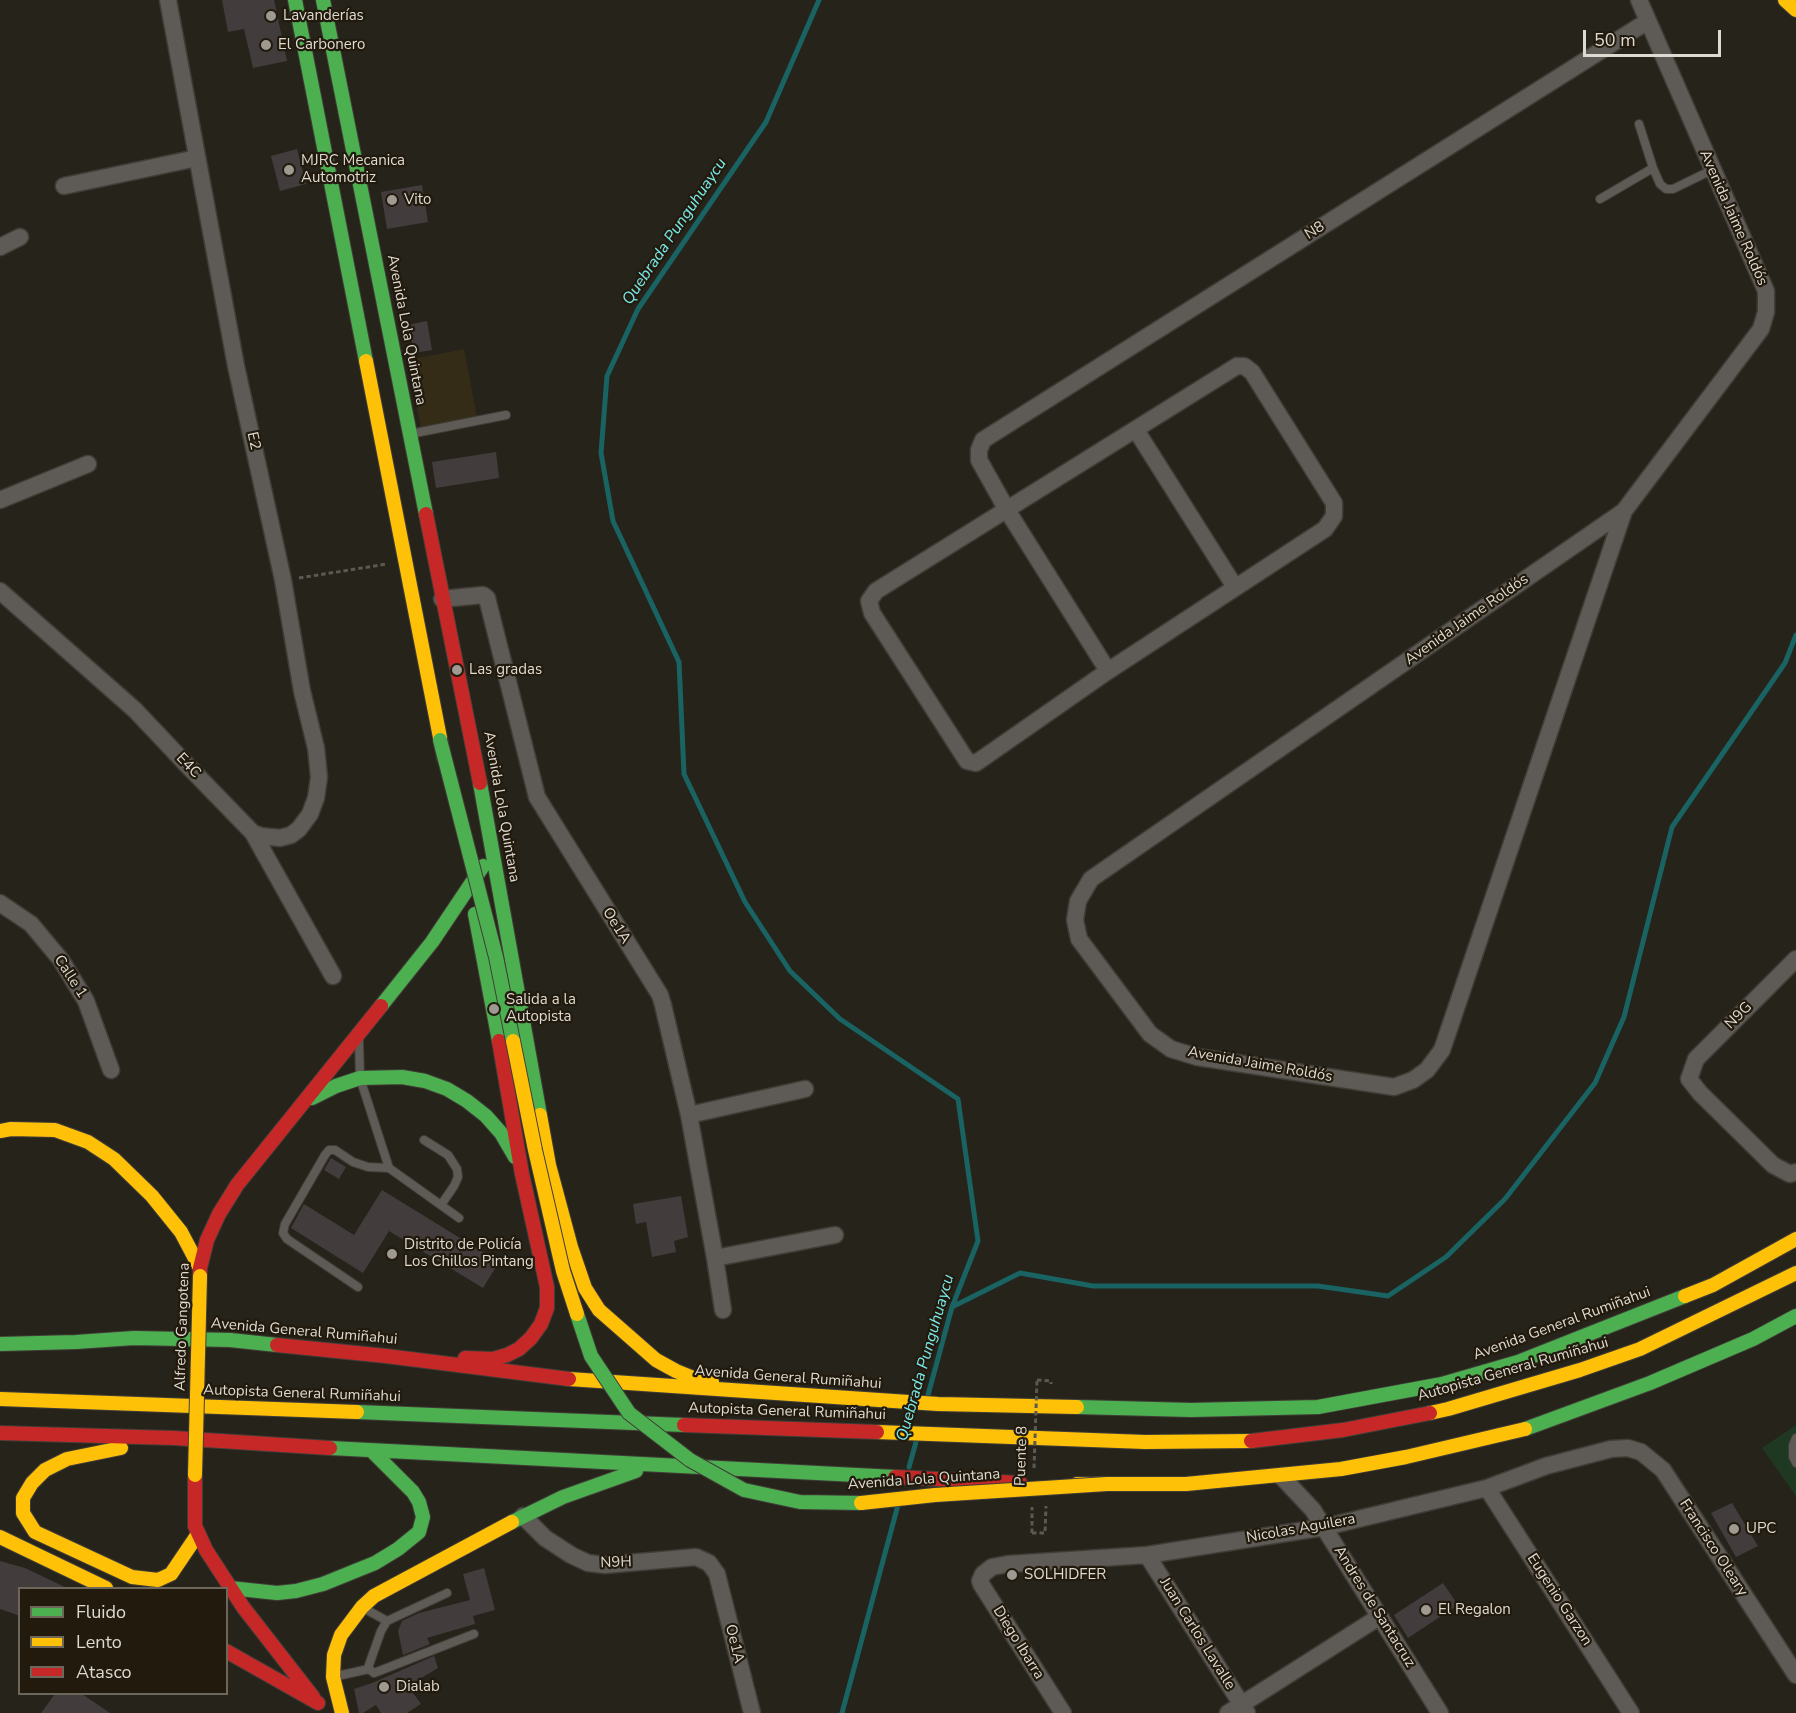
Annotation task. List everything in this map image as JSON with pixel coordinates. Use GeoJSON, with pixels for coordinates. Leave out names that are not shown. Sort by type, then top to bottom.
{"type":"FeatureCollection","features":[{"type":"Feature","properties":{"kind":"main road"},"geometry":{"type":"LineString","coordinates":[[295,0],[494,1009],[522,1174],[547,1287],[547,1308],[541,1324],[531,1338],[507,1354],[493,1359],[386,1356]]}},
{"type":"Feature","properties":{"kind":"main road","name":"Avenida Lola Quintana"},"geometry":{"type":"LineString","coordinates":[[323,0],[442,599],[471,733],[549,1165],[571,1247],[585,1288],[599,1310],[633,1342],[656,1360],[698,1380],[884,1401]]}},
{"type":"Feature","properties":{"kind":"main road"},"geometry":{"type":"LineString","coordinates":[[1785,0],[1796,10]]}},
{"type":"Feature","properties":{"kind":"main road","name":"Avenida Lola Quintana"},"geometry":{"type":"LineString","coordinates":[[440,740],[496,957],[562,1271],[591,1356],[629,1413],[690,1460],[744,1490],[800,1502],[863,1503],[935,1495],[1107,1484]]}},
{"type":"Feature","properties":{"kind":"main road","name":"Alfredo Gangotena"},"geometry":{"type":"LineString","coordinates":[[321,1708],[243,1607],[206,1550],[195,1526],[200,1272],[207,1240],[237,1185],[432,942],[470,888],[492,851]]}},
{"type":"Feature","properties":{"kind":"main road"},"geometry":{"type":"LineString","coordinates":[[301,1106],[336,1086],[360,1078],[402,1077],[425,1081],[447,1089],[486,1116],[514,1153],[522,1174]]}},
{"type":"Feature","properties":{"kind":"main road"},"geometry":{"type":"LineString","coordinates":[[0,1131],[55,1130],[88,1142],[114,1159],[152,1196],[181,1232],[200,1272]]}},
{"type":"Feature","properties":{"kind":"main road","name":"Avenida General Rumiñahui"},"geometry":{"type":"LineString","coordinates":[[1,1343],[76,1342],[134,1338],[230,1340],[386,1356],[553,1378],[917,1403],[1191,1410],[1318,1407],[1442,1384],[1518,1362],[1713,1285],[1796,1239]]}},
{"type":"Feature","properties":{"kind":"main road","name":"Autopista General Rumiñahui"},"geometry":{"type":"LineString","coordinates":[[0,1399],[1145,1442],[1242,1441],[1342,1430],[1448,1409],[1580,1370],[1640,1348],[1796,1273]]}},
{"type":"Feature","properties":{"kind":"main road"},"geometry":{"type":"LineString","coordinates":[[0,1433],[174,1438],[650,1466],[1011,1483],[1186,1484],[1341,1469],[1526,1429],[1650,1383],[1753,1339],[1796,1316]]}},
{"type":"Feature","properties":{"kind":"main road"},"geometry":{"type":"LineString","coordinates":[[174,1438],[67,1459],[45,1470],[32,1483],[23,1498],[23,1513],[35,1532],[132,1577],[158,1580],[171,1574],[198,1534]]}},
{"type":"Feature","properties":{"kind":"main road"},"geometry":{"type":"LineString","coordinates":[[230,1588],[277,1593],[323,1584],[375,1563],[419,1532],[423,1517],[419,1502],[413,1492],[372,1451]]}},
{"type":"Feature","properties":{"kind":"main road"},"geometry":{"type":"LineString","coordinates":[[342,1713],[333,1677],[334,1655],[341,1635],[362,1607],[374,1596],[563,1497],[650,1466]]}},
{"type":"Feature","properties":{"kind":"main road"},"geometry":{"type":"LineString","coordinates":[[0,1537],[104,1587]]}},
{"type":"Feature","properties":{"kind":"main road"},"geometry":{"type":"LineString","coordinates":[[228,1652],[321,1708]]}},
{"type":"Feature","properties":{"kind":"street","name":"E2"},"geometry":{"type":"LineString","coordinates":[[168,0],[236,366],[283,580],[302,691],[316,748],[319,777],[316,798],[310,814],[299,829],[291,835],[280,838],[261,837],[253,832]]}},
{"type":"Feature","properties":{"kind":"street","name":"Avenida Jaime Roldós"},"geometry":{"type":"LineString","coordinates":[[1624,511],[1091,879],[1078,901],[1075,920],[1079,939],[1150,1034],[1171,1049],[1197,1057],[1394,1087],[1413,1080],[1428,1070],[1442,1050],[1624,511],[1761,329],[1766,312],[1766,291],[1639,0]]}},
{"type":"Feature","properties":{"kind":"street","name":"N8"},"geometry":{"type":"LineString","coordinates":[[1007,510],[979,460],[979,450],[983,440],[1648,21]]}},
{"type":"Feature","properties":{"kind":"street"},"geometry":{"type":"LineString","coordinates":[[64,186],[197,158]]}},
{"type":"Feature","properties":{"kind":"street"},"geometry":{"type":"LineString","coordinates":[[0,247],[20,237]]}},
{"type":"Feature","properties":{"kind":"street"},"geometry":{"type":"LineString","coordinates":[[1237,366],[1244,366],[1252,372],[1334,503],[1334,516],[1325,529],[1108,671],[976,764],[967,761],[961,753],[872,613],[869,601],[876,591],[1007,510],[1237,366]]}},
{"type":"Feature","properties":{"kind":"street"},"geometry":{"type":"LineString","coordinates":[[1136,430],[1235,587]]}},
{"type":"Feature","properties":{"kind":"street"},"geometry":{"type":"LineString","coordinates":[[0,500],[88,464]]}},
{"type":"Feature","properties":{"kind":"street"},"geometry":{"type":"LineString","coordinates":[[1007,510],[1108,671]]}},
{"type":"Feature","properties":{"kind":"street","name":"E4C"},"geometry":{"type":"LineString","coordinates":[[0,591],[135,710],[253,832],[333,976]]}},
{"type":"Feature","properties":{"kind":"street","name":"Oe1A"},"geometry":{"type":"LineString","coordinates":[[442,599],[483,595],[487,598],[537,797],[660,995],[689,1115],[723,1310]]}},
{"type":"Feature","properties":{"kind":"street","name":"Calle 1"},"geometry":{"type":"LineString","coordinates":[[0,903],[31,924],[61,960],[86,1001],[111,1070]]}},
{"type":"Feature","properties":{"kind":"street","name":"N9G"},"geometry":{"type":"LineString","coordinates":[[1793,1173],[1773,1165],[1700,1093],[1689,1079],[1696,1059],[1796,959]]}},
{"type":"Feature","properties":{"kind":"street"},"geometry":{"type":"LineString","coordinates":[[689,1115],[805,1089]]}},
{"type":"Feature","properties":{"kind":"street"},"geometry":{"type":"LineString","coordinates":[[715,1258],[835,1235]]}},
{"type":"Feature","properties":{"kind":"street","name":"Francisco Oleary"},"geometry":{"type":"LineString","coordinates":[[1611,1449],[1628,1448],[1641,1452],[1663,1470],[1796,1675]]}},
{"type":"Feature","properties":{"kind":"street","name":"Nicolas Aguilera"},"geometry":{"type":"LineString","coordinates":[[985,1572],[992,1567],[1008,1564],[1147,1555],[1325,1527],[1487,1488],[1546,1466],[1611,1449]]}},
{"type":"Feature","properties":{"kind":"street","name":"Andres de Santacruz"},"geometry":{"type":"LineString","coordinates":[[1281,1476],[1314,1510],[1440,1713]]}},
{"type":"Feature","properties":{"kind":"street","name":"Eugenio Garzon"},"geometry":{"type":"LineString","coordinates":[[1487,1488],[1631,1713]]}},
{"type":"Feature","properties":{"kind":"street","name":"N9H"},"geometry":{"type":"LineString","coordinates":[[523,1516],[545,1538],[588,1563],[605,1565],[696,1557],[709,1563],[717,1574]]}},
{"type":"Feature","properties":{"kind":"street","name":"Juan Carlos Lavalle"},"geometry":{"type":"LineString","coordinates":[[1147,1555],[1239,1710]]}},
{"type":"Feature","properties":{"kind":"street","name":"Diego Ibarra"},"geometry":{"type":"LineString","coordinates":[[985,1572],[981,1577],[981,1584],[1063,1713]]}},
{"type":"Feature","properties":{"kind":"street","name":"Oe1A"},"geometry":{"type":"LineString","coordinates":[[717,1574],[752,1713]]}},
{"type":"Feature","properties":{"kind":"street"},"geometry":{"type":"LineString","coordinates":[[1239,1710],[1379,1617]]}},
{"type":"Feature","properties":{"kind":"lane"},"geometry":{"type":"LineString","coordinates":[[1639,124],[1653,168],[1660,184],[1666,189],[1673,189],[1712,170]]}},
{"type":"Feature","properties":{"kind":"lane"},"geometry":{"type":"LineString","coordinates":[[1600,199],[1653,168]]}},
{"type":"Feature","properties":{"kind":"lane"},"geometry":{"type":"LineString","coordinates":[[410,434],[506,415]]}},
{"type":"Feature","properties":{"kind":"lane"},"geometry":{"type":"LineString","coordinates":[[359,1035],[360,1078],[389,1168]]}},
{"type":"Feature","properties":{"kind":"lane"},"geometry":{"type":"LineString","coordinates":[[424,1140],[448,1155],[457,1169],[458,1177],[454,1186],[441,1205]]}},
{"type":"Feature","properties":{"kind":"lane"},"geometry":{"type":"LineString","coordinates":[[358,1287],[287,1239],[283,1233],[285,1224],[329,1150],[335,1150],[353,1162],[368,1167],[389,1168],[459,1218]]}},
{"type":"Feature","properties":{"kind":"lane"},"geometry":{"type":"LineString","coordinates":[[1796,1438],[1793,1445],[1793,1456],[1796,1463]]}},
{"type":"Feature","properties":{"kind":"lane"},"geometry":{"type":"LineString","coordinates":[[369,1669],[377,1642],[387,1621],[447,1593]]}},
{"type":"Feature","properties":{"kind":"lane"},"geometry":{"type":"LineString","coordinates":[[362,1607],[387,1621]]}},
{"type":"Feature","properties":{"kind":"lane"},"geometry":{"type":"LineString","coordinates":[[369,1669],[374,1673],[474,1634]]}},
{"type":"Feature","properties":{"kind":"lane"},"geometry":{"type":"LineString","coordinates":[[333,1677],[369,1669]]}},
{"type":"Feature","properties":{"kind":"path"},"geometry":{"type":"LineString","coordinates":[[283,580],[404,561]]}},
{"type":"Feature","properties":{"kind":"path","name":"Puente 8"},"geometry":{"type":"LineString","coordinates":[[1034,1474],[1037,1380],[1051,1380]]}},
{"type":"Feature","properties":{"kind":"path","name":"Puente 8"},"geometry":{"type":"LineString","coordinates":[[1033,1498],[1032,1533],[1045,1533]]}},
{"type":"Feature","properties":{"kind":"shaded area"},"geometry":{"type":"Polygon","coordinates":[[[464,349],[477,417],[421,429],[408,360],[464,349]]]}},
{"type":"Feature","properties":{"kind":"green space"},"geometry":{"type":"Polygon","coordinates":[[[1796,1425],[1796,1496],[1762,1448],[1796,1425]]]}},
{"type":"Feature","properties":{"kind":"building"},"geometry":{"type":"Polygon","coordinates":[[[222,0],[274,0],[287,61],[253,68],[244,29],[228,32],[222,0]]]}},
{"type":"Feature","properties":{"kind":"building","name":"MJRC Mecanica Automotriz"},"geometry":{"type":"Polygon","coordinates":[[[297,149],[306,184],[280,191],[271,156],[297,149]]]}},
{"type":"Feature","properties":{"kind":"building"},"geometry":{"type":"Polygon","coordinates":[[[422,185],[428,222],[387,229],[381,192],[422,185]]]}},
{"type":"Feature","properties":{"kind":"building"},"geometry":{"type":"Polygon","coordinates":[[[427,321],[432,350],[414,353],[408,325],[427,321]]]}},
{"type":"Feature","properties":{"kind":"building"},"geometry":{"type":"Polygon","coordinates":[[[496,452],[499,478],[436,488],[432,462],[496,452]]]}},
{"type":"Feature","properties":{"kind":"building"},"geometry":{"type":"Polygon","coordinates":[[[331,1158],[346,1167],[339,1179],[324,1170],[331,1158]]]}},
{"type":"Feature","properties":{"kind":"building"},"geometry":{"type":"Polygon","coordinates":[[[382,1190],[499,1262],[483,1288],[389,1231],[363,1273],[291,1228],[304,1204],[354,1235],[382,1190]]]}},
{"type":"Feature","properties":{"kind":"building"},"geometry":{"type":"Polygon","coordinates":[[[681,1196],[688,1237],[674,1241],[676,1252],[652,1257],[646,1222],[636,1224],[633,1204],[681,1196]]]}},
{"type":"Feature","properties":{"kind":"building","name":"UPC"},"geometry":{"type":"Polygon","coordinates":[[[1732,1503],[1758,1546],[1736,1557],[1711,1513],[1732,1503]]]}},
{"type":"Feature","properties":{"kind":"building"},"geometry":{"type":"Polygon","coordinates":[[[0,1561],[25,1568],[65,1587],[18,1587],[18,1615],[0,1609],[0,1561]]]}},
{"type":"Feature","properties":{"kind":"building"},"geometry":{"type":"Polygon","coordinates":[[[484,1568],[495,1610],[473,1616],[475,1624],[427,1638],[430,1644],[403,1655],[398,1631],[402,1621],[419,1613],[470,1600],[463,1574],[484,1568]]]}},
{"type":"Feature","properties":{"kind":"building","name":"El Regalon"},"geometry":{"type":"Polygon","coordinates":[[[1443,1583],[1458,1605],[1408,1638],[1394,1615],[1443,1583]]]}},
{"type":"Feature","properties":{"kind":"building","name":"Dialab"},"geometry":{"type":"Polygon","coordinates":[[[434,1656],[438,1668],[408,1686],[421,1704],[407,1713],[381,1713],[376,1705],[359,1713],[354,1689],[434,1656]]]}},
{"type":"Feature","properties":{"kind":"building"},"geometry":{"type":"Polygon","coordinates":[[[54,1695],[83,1695],[110,1713],[41,1713],[54,1695]]]}},
{"type":"Feature","properties":{"kind":"waterway","name":"Quebrada Punguhuaycu"},"geometry":{"type":"LineString","coordinates":[[819,0],[766,122],[638,309],[607,376],[601,453],[613,521],[679,662],[684,774],[745,902],[790,971],[840,1019],[958,1099],[978,1241],[952,1307],[928,1395]]}},
{"type":"Feature","properties":{"kind":"waterway"},"geometry":{"type":"LineString","coordinates":[[952,1307],[1020,1273],[1093,1286],[1318,1286],[1388,1296],[1446,1257],[1505,1199],[1595,1083],[1624,1017],[1672,827],[1785,663],[1796,635]]}},
{"type":"Feature","properties":{"kind":"waterway","name":"Quebrada Punguhuaycu"},"geometry":{"type":"LineString","coordinates":[[909,1467],[916,1442]]}},
{"type":"Feature","properties":{"kind":"waterway","name":"Quebrada Punguhuaycu"},"geometry":{"type":"LineString","coordinates":[[842,1713],[898,1505]]}},
{"type":"Feature","properties":{"kind":"traffic: fast"},"geometry":{"type":"LineString","coordinates":[[295,0],[366,361]]}},
{"type":"Feature","properties":{"kind":"traffic: fast"},"geometry":{"type":"LineString","coordinates":[[323,0],[426,514]]}},
{"type":"Feature","properties":{"kind":"traffic: fast"},"geometry":{"type":"LineString","coordinates":[[440,740],[496,957],[513,1041]]}},
{"type":"Feature","properties":{"kind":"traffic: fast"},"geometry":{"type":"LineString","coordinates":[[480,783],[540,1115]]}},
{"type":"Feature","properties":{"kind":"traffic: fast"},"geometry":{"type":"LineString","coordinates":[[381,1006],[432,942],[483,866]]}},
{"type":"Feature","properties":{"kind":"traffic: fast"},"geometry":{"type":"LineString","coordinates":[[475,914],[499,1041]]}},
{"type":"Feature","properties":{"kind":"traffic: fast"},"geometry":{"type":"LineString","coordinates":[[312,1098],[336,1086],[360,1078],[402,1077],[425,1081],[447,1089],[486,1116],[501,1133],[515,1157]]}},
{"type":"Feature","properties":{"kind":"traffic: fast"},"geometry":{"type":"LineString","coordinates":[[1077,1407],[1191,1410],[1318,1407],[1442,1384],[1518,1362],[1685,1296]]}},
{"type":"Feature","properties":{"kind":"traffic: fast"},"geometry":{"type":"LineString","coordinates":[[577,1314],[591,1356],[629,1413],[690,1460],[744,1490],[800,1502],[861,1503]]}},
{"type":"Feature","properties":{"kind":"traffic: fast"},"geometry":{"type":"LineString","coordinates":[[1525,1429],[1650,1383],[1753,1339],[1796,1316]]}},
{"type":"Feature","properties":{"kind":"traffic: fast"},"geometry":{"type":"LineString","coordinates":[[0,1344],[134,1338],[230,1340],[277,1345]]}},
{"type":"Feature","properties":{"kind":"traffic: fast"},"geometry":{"type":"LineString","coordinates":[[357,1412],[684,1425]]}},
{"type":"Feature","properties":{"kind":"traffic: fast"},"geometry":{"type":"LineString","coordinates":[[330,1448],[895,1477]]}},
{"type":"Feature","properties":{"kind":"traffic: fast"},"geometry":{"type":"LineString","coordinates":[[230,1588],[277,1593],[323,1584],[375,1563],[398,1549],[419,1532],[423,1517],[419,1502],[413,1492],[372,1451]]}},
{"type":"Feature","properties":{"kind":"traffic: fast"},"geometry":{"type":"LineString","coordinates":[[512,1522],[563,1497],[636,1471]]}},
{"type":"Feature","properties":{"kind":"traffic: slow"},"geometry":{"type":"LineString","coordinates":[[1785,0],[1796,10]]}},
{"type":"Feature","properties":{"kind":"traffic: slow"},"geometry":{"type":"LineString","coordinates":[[366,361],[444,758]]}},
{"type":"Feature","properties":{"kind":"traffic: slow"},"geometry":{"type":"LineString","coordinates":[[513,1041],[563,1271],[577,1314]]}},
{"type":"Feature","properties":{"kind":"traffic: slow"},"geometry":{"type":"LineString","coordinates":[[540,1115],[549,1165],[571,1247],[585,1288],[599,1310],[656,1360],[698,1380],[712,1382]]}},
{"type":"Feature","properties":{"kind":"traffic: slow"},"geometry":{"type":"LineString","coordinates":[[0,1131],[55,1130],[88,1142],[114,1159],[152,1196],[181,1232],[200,1268]]}},
{"type":"Feature","properties":{"kind":"traffic: slow"},"geometry":{"type":"LineString","coordinates":[[1685,1296],[1713,1285],[1796,1239]]}},
{"type":"Feature","properties":{"kind":"traffic: slow"},"geometry":{"type":"LineString","coordinates":[[1430,1413],[1580,1370],[1640,1349],[1796,1273]]}},
{"type":"Feature","properties":{"kind":"traffic: slow"},"geometry":{"type":"LineString","coordinates":[[195,1475],[200,1276]]}},
{"type":"Feature","properties":{"kind":"traffic: slow"},"geometry":{"type":"LineString","coordinates":[[569,1379],[938,1404],[1077,1407]]}},
{"type":"Feature","properties":{"kind":"traffic: slow"},"geometry":{"type":"LineString","coordinates":[[0,1399],[357,1412]]}},
{"type":"Feature","properties":{"kind":"traffic: slow"},"geometry":{"type":"LineString","coordinates":[[1077,1484],[1186,1484],[1341,1469],[1406,1457],[1525,1429]]}},
{"type":"Feature","properties":{"kind":"traffic: slow"},"geometry":{"type":"LineString","coordinates":[[877,1432],[1145,1442],[1251,1441]]}},
{"type":"Feature","properties":{"kind":"traffic: slow"},"geometry":{"type":"LineString","coordinates":[[121,1448],[67,1459],[45,1470],[32,1483],[23,1498],[23,1513],[35,1532],[132,1577],[158,1580],[171,1574],[198,1534]]}},
{"type":"Feature","properties":{"kind":"traffic: slow"},"geometry":{"type":"LineString","coordinates":[[861,1503],[935,1495],[1107,1484]]}},
{"type":"Feature","properties":{"kind":"traffic: slow"},"geometry":{"type":"LineString","coordinates":[[342,1713],[333,1677],[334,1655],[341,1635],[362,1607],[374,1596],[512,1522]]}},
{"type":"Feature","properties":{"kind":"traffic: slow"},"geometry":{"type":"LineString","coordinates":[[0,1537],[104,1587]]}},
{"type":"Feature","properties":{"kind":"traffic: jam"},"geometry":{"type":"LineString","coordinates":[[426,514],[480,783]]}},
{"type":"Feature","properties":{"kind":"traffic: jam"},"geometry":{"type":"LineString","coordinates":[[200,1276],[207,1240],[219,1214],[237,1185],[381,1006]]}},
{"type":"Feature","properties":{"kind":"traffic: jam"},"geometry":{"type":"LineString","coordinates":[[465,1358],[493,1359],[519,1349],[541,1324],[547,1308],[547,1287],[522,1174],[499,1041]]}},
{"type":"Feature","properties":{"kind":"traffic: jam"},"geometry":{"type":"LineString","coordinates":[[277,1345],[569,1379]]}},
{"type":"Feature","properties":{"kind":"traffic: jam"},"geometry":{"type":"LineString","coordinates":[[1251,1441],[1343,1430],[1430,1413]]}},
{"type":"Feature","properties":{"kind":"traffic: jam"},"geometry":{"type":"LineString","coordinates":[[684,1425],[877,1432]]}},
{"type":"Feature","properties":{"kind":"traffic: jam"},"geometry":{"type":"LineString","coordinates":[[0,1433],[174,1438],[330,1448]]}},
{"type":"Feature","properties":{"kind":"traffic: jam"},"geometry":{"type":"LineString","coordinates":[[195,1475],[195,1526],[206,1550],[243,1607],[313,1697]]}},
{"type":"Feature","properties":{"kind":"traffic: jam"},"geometry":{"type":"LineString","coordinates":[[895,1477],[1020,1483]]}},
{"type":"Feature","properties":{"kind":"traffic: jam"},"geometry":{"type":"LineString","coordinates":[[228,1652],[318,1703]]}},
{"type":"Feature","properties":{"kind":"place","name":"Lavanderías"},"geometry":{"type":"Point","coordinates":[271,16]}},
{"type":"Feature","properties":{"kind":"place","name":"El Carbonero"},"geometry":{"type":"Point","coordinates":[266,45]}},
{"type":"Feature","properties":{"kind":"place","name":"MJRC Mecanica Automotriz"},"geometry":{"type":"Point","coordinates":[289,170]}},
{"type":"Feature","properties":{"kind":"place","name":"Vito"},"geometry":{"type":"Point","coordinates":[392,200]}},
{"type":"Feature","properties":{"kind":"place","name":"Las gradas"},"geometry":{"type":"Point","coordinates":[457,670]}},
{"type":"Feature","properties":{"kind":"place","name":"Salida a la Autopista"},"geometry":{"type":"Point","coordinates":[494,1009]}},
{"type":"Feature","properties":{"kind":"place","name":"Distrito de Policía Los Chillos Pintang"},"geometry":{"type":"Point","coordinates":[392,1254]}},
{"type":"Feature","properties":{"kind":"place","name":"UPC"},"geometry":{"type":"Point","coordinates":[1734,1529]}},
{"type":"Feature","properties":{"kind":"place","name":"SOLHIDFER"},"geometry":{"type":"Point","coordinates":[1012,1575]}},
{"type":"Feature","properties":{"kind":"place","name":"El Regalon"},"geometry":{"type":"Point","coordinates":[1426,1610]}},
{"type":"Feature","properties":{"kind":"place","name":"Dialab"},"geometry":{"type":"Point","coordinates":[384,1687]}}]}
